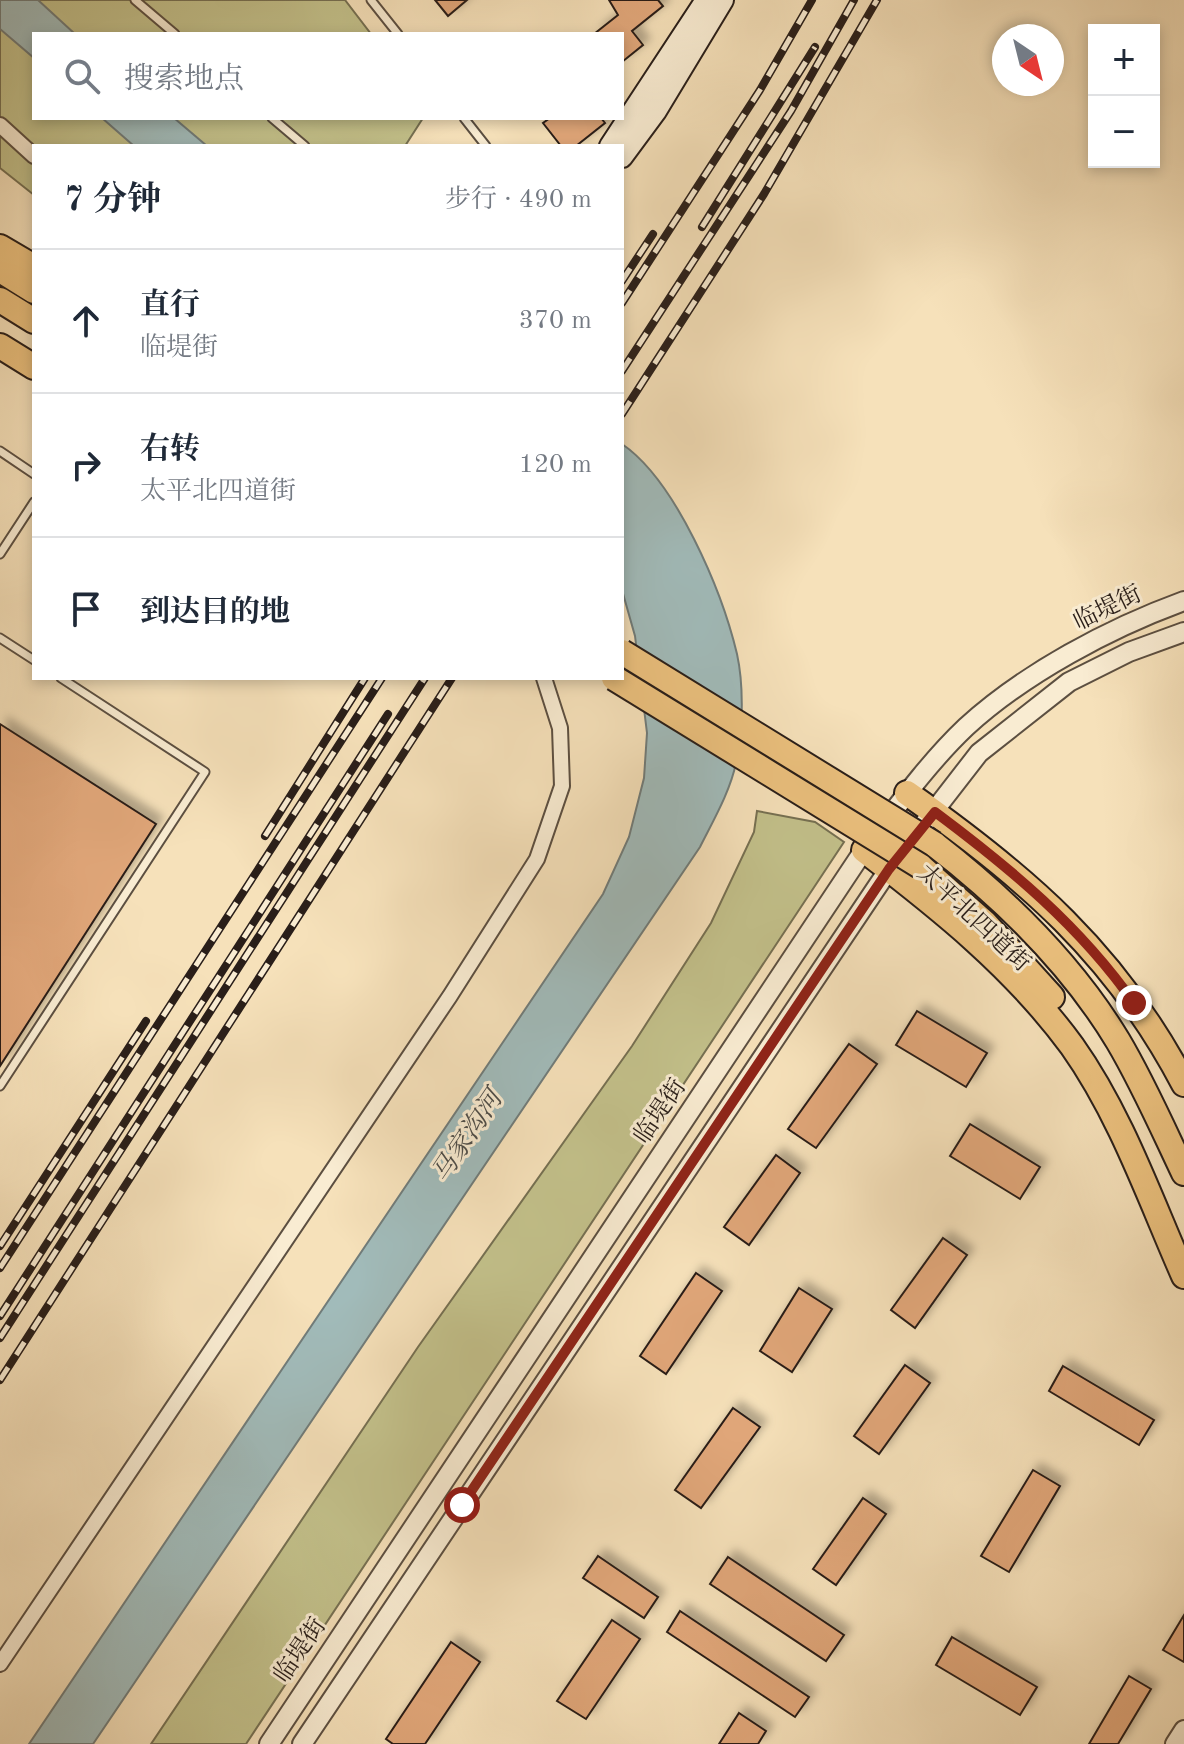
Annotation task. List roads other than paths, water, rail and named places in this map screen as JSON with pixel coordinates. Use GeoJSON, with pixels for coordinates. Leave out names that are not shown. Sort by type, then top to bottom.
{"type":"FeatureCollection","features":[{"type":"Feature","properties":{"kind":"main road"},"geometry":{"type":"LineString","coordinates":[[611,144],[706,0]]}},
{"type":"Feature","properties":{"kind":"main road"},"geometry":{"type":"LineString","coordinates":[[624,154],[656,111],[723,0]]}},
{"type":"Feature","properties":{"kind":"main road"},"geometry":{"type":"LineString","coordinates":[[0,247],[32,266]]}},
{"type":"Feature","properties":{"kind":"main road"},"geometry":{"type":"LineString","coordinates":[[0,270],[32,290]]}},
{"type":"Feature","properties":{"kind":"main road"},"geometry":{"type":"LineString","coordinates":[[0,300],[32,320]]}},
{"type":"Feature","properties":{"kind":"main road"},"geometry":{"type":"LineString","coordinates":[[0,327],[32,346]]}},
{"type":"Feature","properties":{"kind":"main road"},"geometry":{"type":"LineString","coordinates":[[0,346],[32,366]]}},
{"type":"Feature","properties":{"kind":"main road","name":"太平北四道街"},"geometry":{"type":"LineString","coordinates":[[624,653],[934,844],[1013,910],[1065,967],[1116,1039],[1184,1173]]}},
{"type":"Feature","properties":{"kind":"main road","name":"太平北四道街"},"geometry":{"type":"LineString","coordinates":[[617,680],[920,866],[985,923],[1019,957],[1094,1055],[1136,1134],[1184,1237]]}},
{"type":"Feature","properties":{"kind":"main road"},"geometry":{"type":"LineString","coordinates":[[907,793],[1031,888],[1100,955],[1161,1040],[1184,1084]]}},
{"type":"Feature","properties":{"kind":"main road","name":"太平北四道街"},"geometry":{"type":"LineString","coordinates":[[864,850],[981,942],[1040,1006],[1072,1047],[1122,1134],[1184,1276]]}},
{"type":"Feature","properties":{"kind":"street"},"geometry":{"type":"LineString","coordinates":[[0,125],[32,154]]}},
{"type":"Feature","properties":{"kind":"street","name":"临堤街"},"geometry":{"type":"LineString","coordinates":[[269,1744],[864,850],[907,793],[967,726],[1055,662],[1184,601]]}},
{"type":"Feature","properties":{"kind":"street","name":"临堤街"},"geometry":{"type":"LineString","coordinates":[[302,1744],[889,869],[979,753],[1069,682],[1129,652],[1184,632]]}},
{"type":"Feature","properties":{"kind":"street"},"geometry":{"type":"LineString","coordinates":[[0,1664],[450,996],[537,859],[562,786],[560,728],[545,680]]}},
{"type":"Feature","properties":{"kind":"street"},"geometry":{"type":"LineString","coordinates":[[1175,1744],[1184,1730]]}},
{"type":"Feature","properties":{"kind":"lane"},"geometry":{"type":"LineString","coordinates":[[135,0],[173,32]]}},
{"type":"Feature","properties":{"kind":"lane"},"geometry":{"type":"LineString","coordinates":[[371,0],[396,32]]}},
{"type":"Feature","properties":{"kind":"lane"},"geometry":{"type":"LineString","coordinates":[[274,120],[303,144]]}},
{"type":"Feature","properties":{"kind":"lane"},"geometry":{"type":"LineString","coordinates":[[466,120],[484,144]]}},
{"type":"Feature","properties":{"kind":"lane"},"geometry":{"type":"LineString","coordinates":[[0,451],[32,473]]}},
{"type":"Feature","properties":{"kind":"lane"},"geometry":{"type":"LineString","coordinates":[[0,554],[32,505]]}},
{"type":"Feature","properties":{"kind":"lane"},"geometry":{"type":"LineString","coordinates":[[0,638],[32,659]]}},
{"type":"Feature","properties":{"kind":"lane"},"geometry":{"type":"LineString","coordinates":[[0,1086],[205,772],[64,680]]}},
{"type":"Feature","properties":{"kind":"water"},"geometry":{"type":"Polygon","coordinates":[[[0,0],[38,0],[73,32],[32,32],[32,56],[0,29],[0,0]]]}},
{"type":"Feature","properties":{"kind":"water"},"geometry":{"type":"Polygon","coordinates":[[[104,120],[176,120],[205,144],[132,144],[104,120]]]}},
{"type":"Feature","properties":{"kind":"water","name":"马家沟河"},"geometry":{"type":"Polygon","coordinates":[[[624,446],[661,484],[694,539],[720,600],[737,654],[742,694],[740,737],[730,785],[721,806],[700,847],[93,1744],[29,1744],[603,894],[629,837],[644,778],[647,733],[635,636],[624,597],[624,446]]]}},
{"type":"Feature","properties":{"kind":"railway"},"geometry":{"type":"LineString","coordinates":[[624,300],[760,90],[812,0]]}},
{"type":"Feature","properties":{"kind":"railway"},"geometry":{"type":"LineString","coordinates":[[624,368],[791,111],[854,0]]}},
{"type":"Feature","properties":{"kind":"railway"},"geometry":{"type":"LineString","coordinates":[[624,411],[764,194],[877,0]]}},
{"type":"Feature","properties":{"kind":"railway"},"geometry":{"type":"LineString","coordinates":[[702,227],[815,47]]}},
{"type":"Feature","properties":{"kind":"railway"},"geometry":{"type":"LineString","coordinates":[[624,278],[653,234]]}},
{"type":"Feature","properties":{"kind":"railway"},"geometry":{"type":"LineString","coordinates":[[265,836],[364,680]]}},
{"type":"Feature","properties":{"kind":"railway"},"geometry":{"type":"LineString","coordinates":[[0,1268],[381,680]]}},
{"type":"Feature","properties":{"kind":"railway"},"geometry":{"type":"LineString","coordinates":[[0,1338],[424,680]]}},
{"type":"Feature","properties":{"kind":"railway"},"geometry":{"type":"LineString","coordinates":[[0,1380],[451,680]]}},
{"type":"Feature","properties":{"kind":"railway"},"geometry":{"type":"LineString","coordinates":[[0,1316],[388,714]]}},
{"type":"Feature","properties":{"kind":"railway"},"geometry":{"type":"LineString","coordinates":[[0,1246],[146,1021]]}}]}
